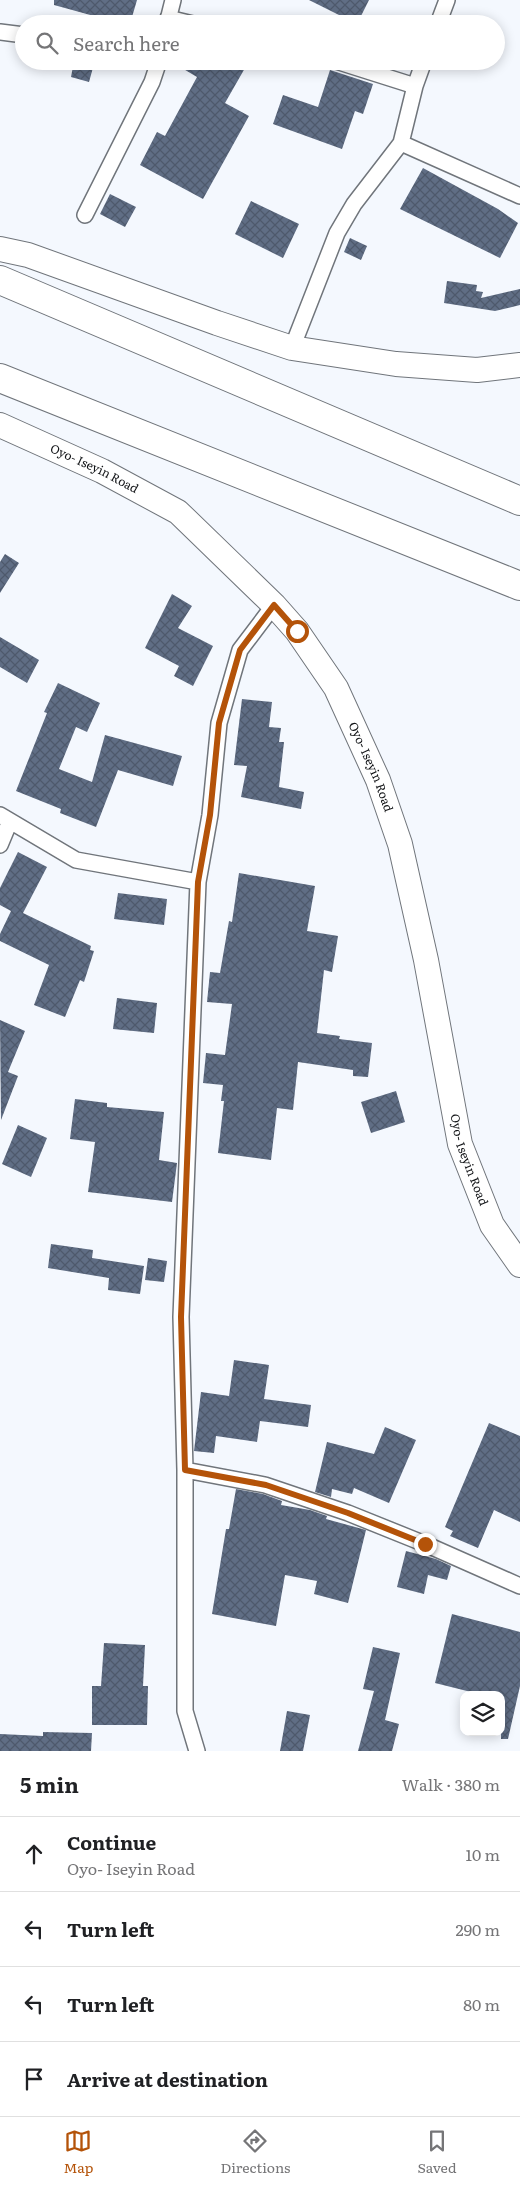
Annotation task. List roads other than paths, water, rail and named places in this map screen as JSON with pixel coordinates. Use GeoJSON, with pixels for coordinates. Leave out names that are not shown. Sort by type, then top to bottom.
{"type":"FeatureCollection","features":[{"type":"Feature","properties":{"kind":"highway"},"geometry":{"type":"LineString","coordinates":[[0,280],[520,501]]}},
{"type":"Feature","properties":{"kind":"highway"},"geometry":{"type":"LineString","coordinates":[[0,378],[520,586]]}},
{"type":"Feature","properties":{"kind":"main road"},"geometry":{"type":"LineString","coordinates":[[0,249],[28,255],[292,348],[396,364],[477,370],[520,365]]}},
{"type":"Feature","properties":{"kind":"main road","name":"Oyo- Iseyin Road"},"geometry":{"type":"LineString","coordinates":[[0,425],[102,471],[178,512],[274,605],[297,631],[336,688],[378,780],[400,844],[426,960],[460,1144],[492,1225],[520,1265]]}},
{"type":"Feature","properties":{"kind":"street"},"geometry":{"type":"LineString","coordinates":[[169,15],[173,0]]}},
{"type":"Feature","properties":{"kind":"street"},"geometry":{"type":"LineString","coordinates":[[441,15],[447,0]]}},
{"type":"Feature","properties":{"kind":"street"},"geometry":{"type":"LineString","coordinates":[[0,32],[15,34]]}},
{"type":"Feature","properties":{"kind":"street"},"geometry":{"type":"LineString","coordinates":[[85,215],[152,82],[156,70]]}},
{"type":"Feature","properties":{"kind":"street"},"geometry":{"type":"LineString","coordinates":[[364,70],[415,86]]}},
{"type":"Feature","properties":{"kind":"street"},"geometry":{"type":"LineString","coordinates":[[292,348],[337,233],[354,204],[401,143],[421,70]]}},
{"type":"Feature","properties":{"kind":"street"},"geometry":{"type":"LineString","coordinates":[[401,143],[520,196]]}},
{"type":"Feature","properties":{"kind":"street"},"geometry":{"type":"LineString","coordinates":[[199,1750],[185,1711],[185,1470],[181,1317],[198,882],[210,815],[219,723],[240,650],[274,605]]}},
{"type":"Feature","properties":{"kind":"street"},"geometry":{"type":"LineString","coordinates":[[0,845],[5,818],[76,860],[198,882]]}},
{"type":"Feature","properties":{"kind":"street"},"geometry":{"type":"LineString","coordinates":[[185,1470],[266,1485],[348,1513],[425,1544],[520,1586]]}}]}
